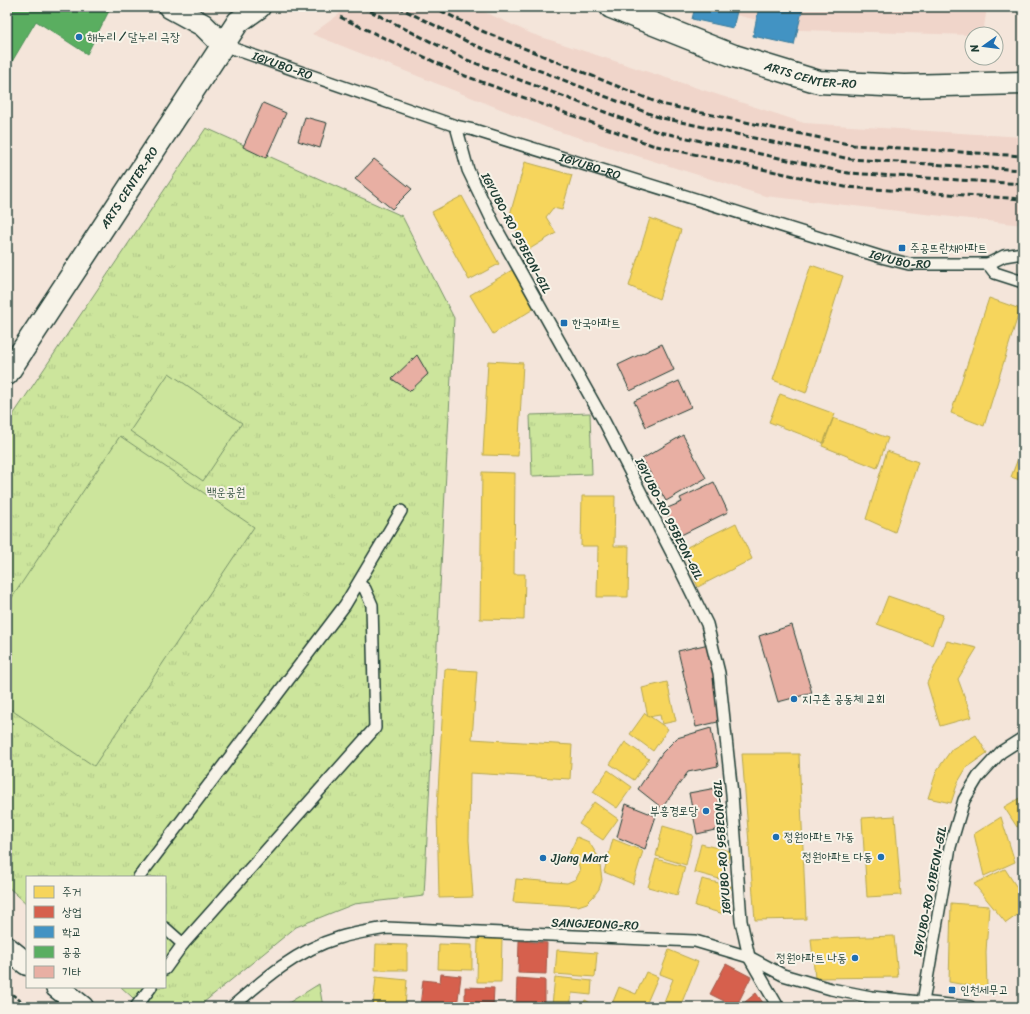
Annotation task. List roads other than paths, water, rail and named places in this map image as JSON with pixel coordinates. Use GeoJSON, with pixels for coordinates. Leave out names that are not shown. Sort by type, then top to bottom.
{"type":"FeatureCollection","features":[{"type":"Feature","properties":{"kind":"street","name":"IGYUBO-RO"},"geometry":{"type":"LineString","coordinates":[[170,7],[203,25],[223,45]]}},
{"type":"Feature","properties":{"kind":"street","name":"ARTS CENTER-RO"},"geometry":{"type":"LineString","coordinates":[[7,374],[238,22],[259,7]]}},
{"type":"Feature","properties":{"kind":"street","name":"ARTS CENTER-RO"},"geometry":{"type":"LineString","coordinates":[[611,7],[734,56],[819,82],[905,86],[1023,83]]}},
{"type":"Feature","properties":{"kind":"street"},"geometry":{"type":"LineString","coordinates":[[7,948],[26,963]]}},
{"type":"Feature","properties":{"kind":"street"},"geometry":{"type":"LineString","coordinates":[[58,988],[82,1007]]}},
{"type":"Feature","properties":{"kind":"lane","name":"IGYUBO-RO"},"geometry":{"type":"LineString","coordinates":[[223,45],[456,126],[489,134],[881,257],[909,264],[988,264]]}},
{"type":"Feature","properties":{"kind":"lane","name":"IGYUBO-RO 95BEON-GIL"},"geometry":{"type":"LineString","coordinates":[[456,126],[468,170],[495,226],[605,423],[677,562],[707,624],[719,673],[732,794],[741,921],[749,957],[778,1007]]}},
{"type":"Feature","properties":{"kind":"lane"},"geometry":{"type":"LineString","coordinates":[[1023,253],[1004,256],[988,264],[995,273],[1023,282]]}},
{"type":"Feature","properties":{"kind":"lane"},"geometry":{"type":"LineString","coordinates":[[140,876],[345,605],[360,584],[401,511]]}},
{"type":"Feature","properties":{"kind":"lane"},"geometry":{"type":"LineString","coordinates":[[166,967],[183,944],[375,728],[372,605],[365,588],[360,584]]}},
{"type":"Feature","properties":{"kind":"lane","name":"IGYUBO-RO 61BEON-GIL"},"geometry":{"type":"LineString","coordinates":[[921,1004],[950,847],[964,800],[978,777],[1001,752],[1023,738]]}},
{"type":"Feature","properties":{"kind":"lane","name":"SANGJEONG-RO"},"geometry":{"type":"LineString","coordinates":[[232,1007],[259,983],[312,948],[337,938],[386,928],[695,941],[749,957],[783,975],[831,989],[871,997],[921,1004],[970,1007]]}},
{"type":"Feature","properties":{"kind":"lane"},"geometry":{"type":"LineString","coordinates":[[166,929],[183,944]]}},
{"type":"Feature","properties":{"kind":"lane"},"geometry":{"type":"LineString","coordinates":[[136,1007],[150,988]]}},
{"type":"Feature","properties":{"kind":"railway"},"geometry":{"type":"LineString","coordinates":[[362,7],[467,60],[655,131],[848,173],[1023,184]]}},
{"type":"Feature","properties":{"kind":"railway"},"geometry":{"type":"LineString","coordinates":[[398,7],[474,45],[658,117],[850,159],[1023,170]]}},
{"type":"Feature","properties":{"kind":"railway"},"geometry":{"type":"LineString","coordinates":[[433,7],[482,31],[661,104],[853,145],[1023,156]]}},
{"type":"Feature","properties":{"kind":"railway"},"geometry":{"type":"LineString","coordinates":[[340,17],[460,74],[652,145],[845,187],[1023,199]]}},
{"type":"Feature","properties":{"kind":"place","name":"해누리 / 달누리 극장"},"geometry":{"type":"Point","coordinates":[79,37]}},
{"type":"Feature","properties":{"kind":"place","name":"주공뜨란채아파트"},"geometry":{"type":"Point","coordinates":[902,248]}},
{"type":"Feature","properties":{"kind":"place","name":"한국아파트"},"geometry":{"type":"Point","coordinates":[564,323]}},
{"type":"Feature","properties":{"kind":"place","name":"지구촌 공동체 교회"},"geometry":{"type":"Point","coordinates":[794,699]}},
{"type":"Feature","properties":{"kind":"place","name":"부흥경로당"},"geometry":{"type":"Point","coordinates":[706,811]}},
{"type":"Feature","properties":{"kind":"place","name":"정원아파트 가동"},"geometry":{"type":"Point","coordinates":[776,837]}},
{"type":"Feature","properties":{"kind":"place","name":"정원아파트 다동"},"geometry":{"type":"Point","coordinates":[881,857]}},
{"type":"Feature","properties":{"kind":"place","name":"Jjang Mart"},"geometry":{"type":"Point","coordinates":[543,858]}},
{"type":"Feature","properties":{"kind":"place","name":"정원아파트 나동"},"geometry":{"type":"Point","coordinates":[855,958]}},
{"type":"Feature","properties":{"kind":"place","name":"인천세무고"},"geometry":{"type":"Point","coordinates":[952,990]}},
{"type":"Feature","properties":{"kind":"park label","name":"백운공원"},"geometry":{"type":"Point","coordinates":[226,492]}}]}
